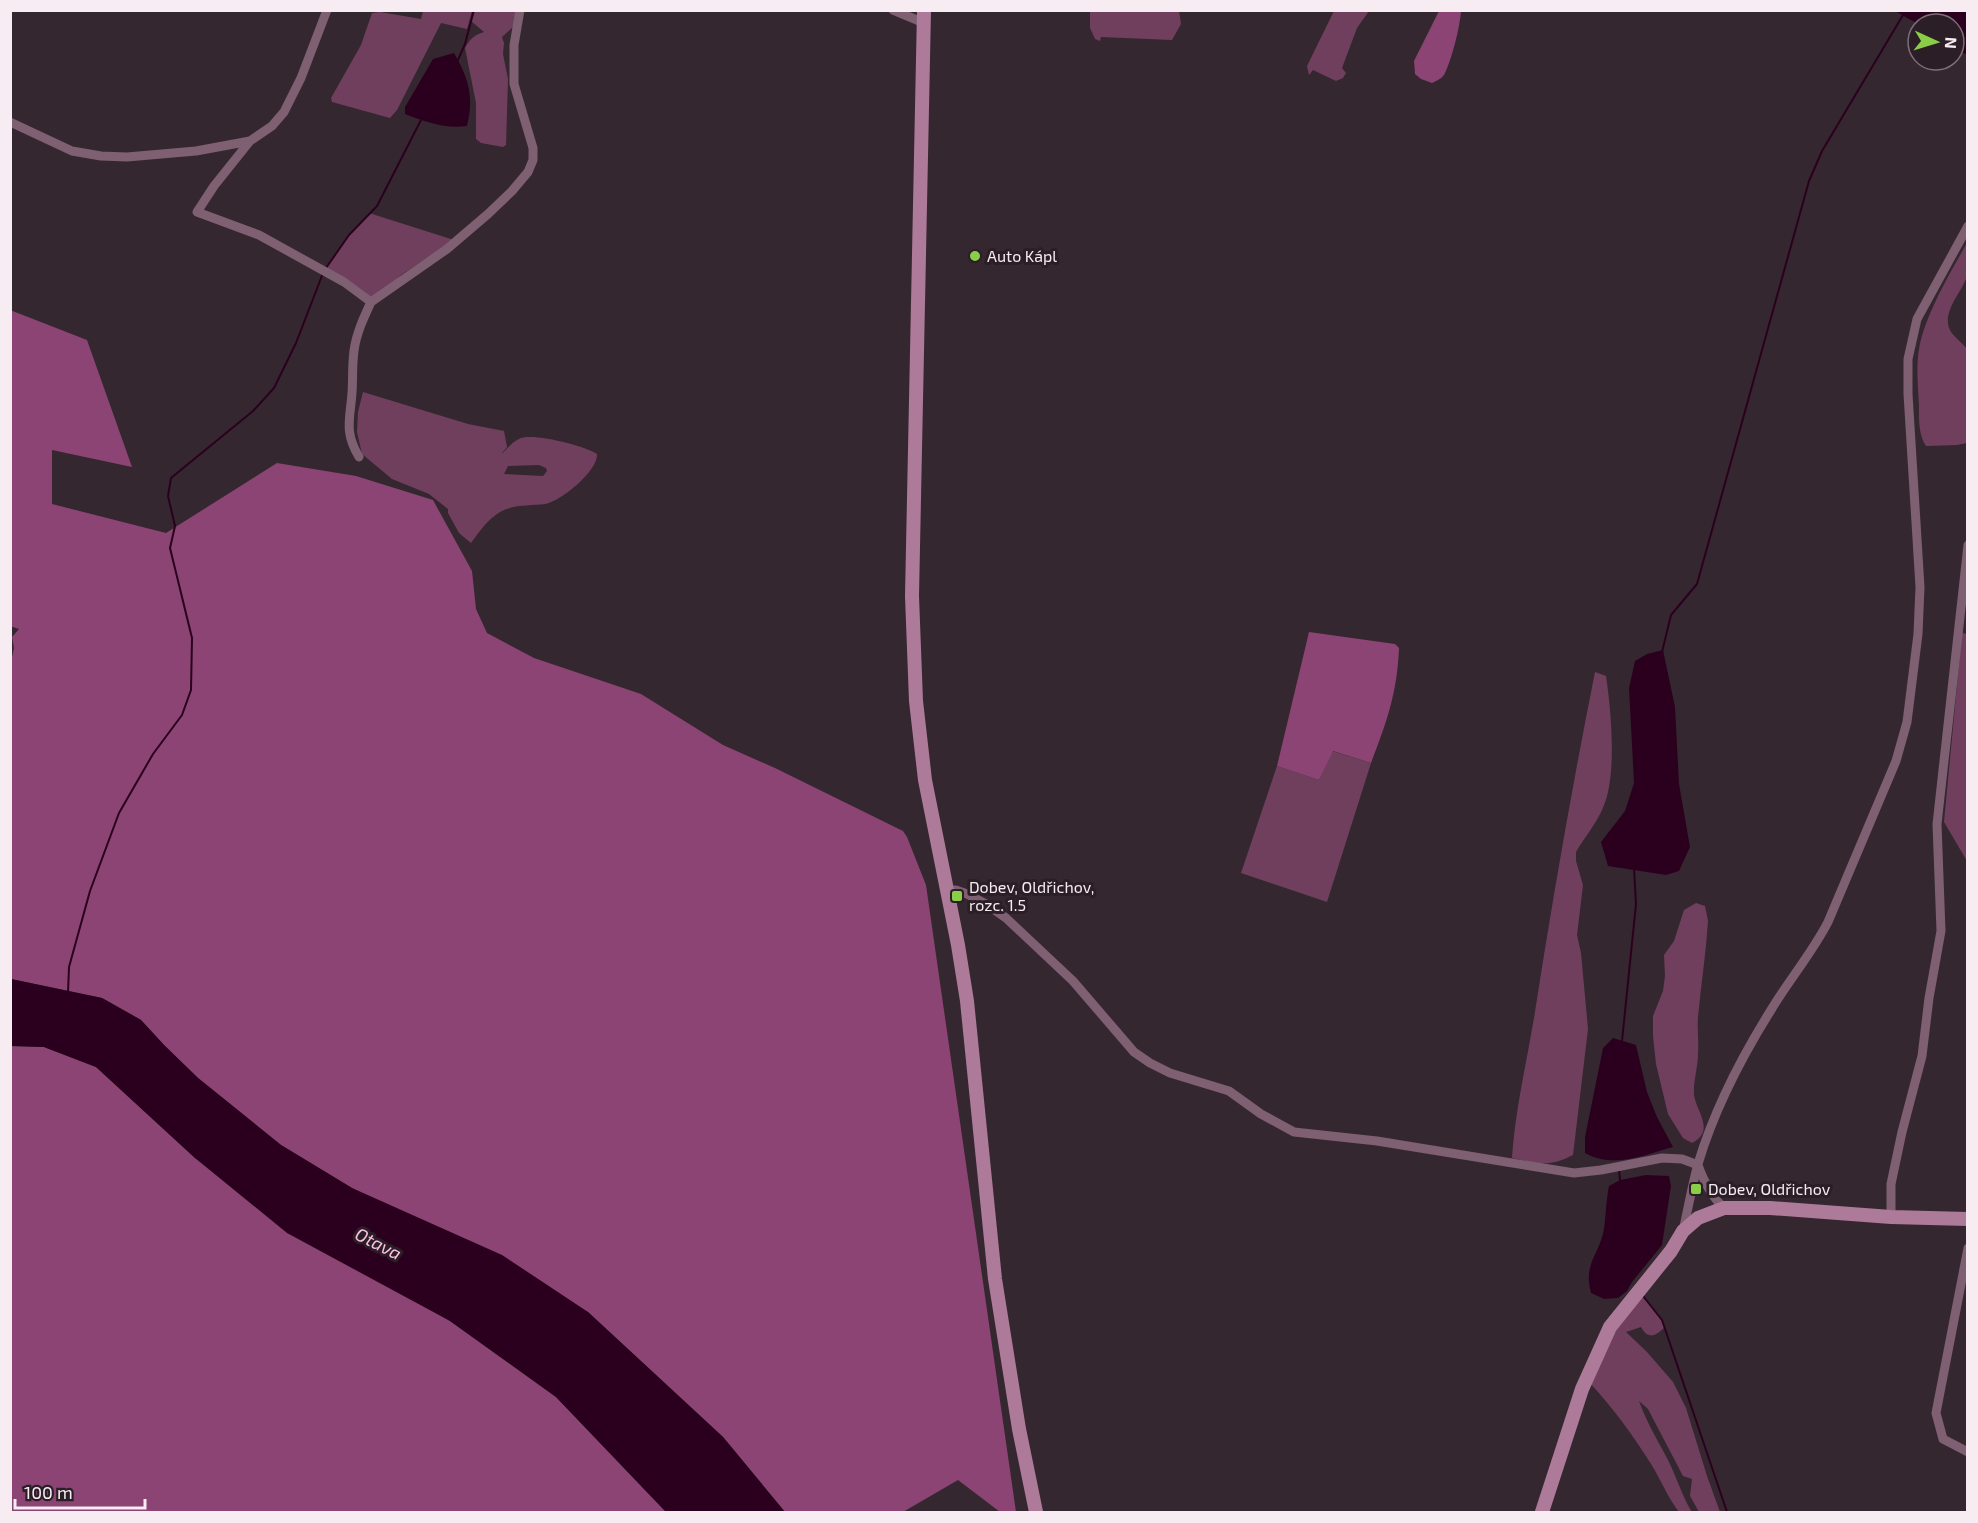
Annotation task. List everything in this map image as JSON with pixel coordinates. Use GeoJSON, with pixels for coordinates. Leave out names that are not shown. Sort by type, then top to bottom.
{"type":"FeatureCollection","features":[{"type":"Feature","properties":{"kind":"main road"},"geometry":{"type":"LineString","coordinates":[[924,17],[912,596],[916,701],[925,780],[948,891],[967,1001],[995,1279],[1019,1429],[1036,1512]]}},
{"type":"Feature","properties":{"kind":"main road"},"geometry":{"type":"LineString","coordinates":[[1542,1512],[1582,1389],[1610,1327],[1671,1251],[1683,1231],[1698,1218],[1724,1208],[1770,1208],[1891,1217],[1968,1219]]}},
{"type":"Feature","properties":{"kind":"street"},"geometry":{"type":"LineString","coordinates":[[327,10],[302,78],[284,112],[272,126],[250,141],[214,186],[197,212],[244,228],[273,242],[344,282],[371,302]]}},
{"type":"Feature","properties":{"kind":"street"},"geometry":{"type":"LineString","coordinates":[[359,457],[349,434],[348,421],[354,348],[371,302],[453,243],[512,191],[528,172],[533,160],[533,148],[514,84],[515,29],[520,10]]}},
{"type":"Feature","properties":{"kind":"street"},"geometry":{"type":"LineString","coordinates":[[893,10],[924,17]]}},
{"type":"Feature","properties":{"kind":"street"},"geometry":{"type":"LineString","coordinates":[[12,126],[72,151],[111,157],[196,151],[250,141]]}},
{"type":"Feature","properties":{"kind":"street"},"geometry":{"type":"LineString","coordinates":[[1683,1231],[1698,1165],[1710,1128],[1728,1086],[1771,1009],[1819,940],[1828,922],[1896,760],[1907,722],[1914,678],[1919,598],[1908,359],[1917,319],[1968,226]]}},
{"type":"Feature","properties":{"kind":"street"},"geometry":{"type":"LineString","coordinates":[[1891,1217],[1891,1184],[1922,1056],[1941,931],[1937,824],[1968,544]]}},
{"type":"Feature","properties":{"kind":"street"},"geometry":{"type":"LineString","coordinates":[[948,891],[956,890],[967,894],[1006,918],[1072,981],[1134,1052],[1170,1073],[1229,1091],[1261,1114],[1294,1132],[1377,1141],[1574,1173],[1662,1158],[1682,1159],[1698,1165]]}},
{"type":"Feature","properties":{"kind":"street"},"geometry":{"type":"LineString","coordinates":[[1698,1165],[1704,1183],[1724,1208]]}},
{"type":"Feature","properties":{"kind":"street"},"geometry":{"type":"LineString","coordinates":[[1968,1248],[1936,1413],[1943,1438],[1968,1452]]}},
{"type":"Feature","properties":{"kind":"shaded area"},"geometry":{"type":"Polygon","coordinates":[[[423,11],[472,11],[467,29],[441,23],[397,110],[390,118],[332,102],[331,98],[361,45],[372,13],[380,12],[421,19],[423,11]]]}},
{"type":"Feature","properties":{"kind":"shaded area"},"geometry":{"type":"Polygon","coordinates":[[[474,11],[517,11],[513,27],[502,37],[508,79],[506,145],[503,147],[481,143],[476,139],[476,103],[465,48],[473,38],[484,32],[471,21],[474,11]]]}},
{"type":"Feature","properties":{"kind":"shaded area"},"geometry":{"type":"Polygon","coordinates":[[[1090,11],[1179,11],[1181,24],[1172,40],[1101,37],[1100,41],[1095,39],[1090,28],[1090,11]]]}},
{"type":"Feature","properties":{"kind":"shaded area"},"geometry":{"type":"Polygon","coordinates":[[[1334,11],[1369,11],[1357,28],[1342,68],[1346,73],[1343,78],[1336,81],[1313,70],[1309,75],[1307,66],[1334,11]]]}},
{"type":"Feature","properties":{"kind":"shaded area"},"geometry":{"type":"Polygon","coordinates":[[[1439,11],[1461,11],[1447,69],[1443,76],[1432,83],[1415,74],[1414,61],[1439,11]]]}},
{"type":"Feature","properties":{"kind":"shaded area"},"geometry":{"type":"Polygon","coordinates":[[[369,213],[454,240],[401,275],[386,289],[369,298],[325,268],[369,213]]]}},
{"type":"Feature","properties":{"kind":"shaded area"},"geometry":{"type":"Polygon","coordinates":[[[1967,243],[1969,264],[1967,276],[1951,308],[1948,321],[1950,331],[1967,349],[1967,443],[1926,446],[1919,421],[1917,370],[1919,349],[1932,308],[1967,243]]]}},
{"type":"Feature","properties":{"kind":"shaded area"},"geometry":{"type":"Polygon","coordinates":[[[10,310],[87,340],[132,467],[52,450],[52,504],[166,533],[277,463],[356,476],[433,500],[472,571],[476,609],[487,633],[534,658],[641,694],[723,745],[903,831],[926,885],[1016,1512],[1000,1512],[958,1480],[903,1512],[785,1512],[723,1437],[588,1312],[352,1188],[281,1145],[198,1078],[141,1020],[102,998],[11,979],[10,666],[14,648],[12,637],[19,629],[10,626],[10,310]]]}},
{"type":"Feature","properties":{"kind":"shaded area"},"geometry":{"type":"Polygon","coordinates":[[[363,392],[468,424],[504,431],[507,447],[501,454],[519,439],[535,437],[591,451],[597,454],[596,461],[592,469],[577,484],[560,497],[545,504],[505,509],[488,522],[471,543],[459,533],[448,509],[429,494],[392,479],[362,454],[357,432],[358,412],[363,392]],[[539,465],[508,466],[504,474],[543,476],[547,471],[539,465]]]}},
{"type":"Feature","properties":{"kind":"shaded area"},"geometry":{"type":"Polygon","coordinates":[[[1309,632],[1395,644],[1399,648],[1390,707],[1371,763],[1333,751],[1319,780],[1277,766],[1309,632]]]}},
{"type":"Feature","properties":{"kind":"shaded area"},"geometry":{"type":"Polygon","coordinates":[[[1962,633],[1968,634],[1967,861],[1944,822],[1962,633]]]}},
{"type":"Feature","properties":{"kind":"shaded area"},"geometry":{"type":"Polygon","coordinates":[[[1595,672],[1606,676],[1610,706],[1612,759],[1608,792],[1602,811],[1576,852],[1576,861],[1583,885],[1577,935],[1581,953],[1588,1029],[1573,1155],[1557,1162],[1536,1163],[1512,1158],[1513,1141],[1578,758],[1595,672]]]}},
{"type":"Feature","properties":{"kind":"shaded area"},"geometry":{"type":"Polygon","coordinates":[[[1332,751],[1371,763],[1327,902],[1241,873],[1277,766],[1319,780],[1332,751]]]}},
{"type":"Feature","properties":{"kind":"shaded area"},"geometry":{"type":"Polygon","coordinates":[[[1696,903],[1705,906],[1708,921],[1698,1017],[1698,1059],[1694,1090],[1695,1101],[1704,1127],[1703,1133],[1692,1143],[1683,1138],[1668,1114],[1656,1064],[1653,1016],[1663,991],[1664,955],[1674,941],[1684,910],[1696,903]]]}},
{"type":"Feature","properties":{"kind":"shaded area"},"geometry":{"type":"Polygon","coordinates":[[[11,1046],[44,1047],[96,1067],[195,1158],[450,1321],[556,1397],[666,1512],[11,1512],[11,1046]]]}},
{"type":"Feature","properties":{"kind":"shaded area"},"geometry":{"type":"Polygon","coordinates":[[[1643,1296],[1665,1327],[1652,1335],[1646,1334],[1641,1327],[1626,1332],[1673,1382],[1686,1408],[1720,1512],[1699,1512],[1690,1496],[1692,1479],[1683,1476],[1648,1409],[1639,1401],[1692,1512],[1679,1512],[1637,1443],[1590,1383],[1619,1326],[1643,1296]]]}},
{"type":"Feature","properties":{"kind":"water"},"geometry":{"type":"Polygon","coordinates":[[[1895,11],[1967,11],[1967,55],[1966,12],[1906,12],[1906,17],[1895,11]]]}},
{"type":"Feature","properties":{"kind":"water"},"geometry":{"type":"Polygon","coordinates":[[[454,53],[469,88],[470,106],[467,126],[451,127],[405,114],[405,107],[433,59],[454,53]]]}},
{"type":"Feature","properties":{"kind":"water"},"geometry":{"type":"Polygon","coordinates":[[[1663,650],[1675,707],[1679,784],[1690,847],[1679,871],[1666,875],[1608,866],[1601,842],[1625,811],[1634,783],[1629,688],[1635,661],[1647,654],[1663,650]]]}},
{"type":"Feature","properties":{"kind":"water","name":"Otava"},"geometry":{"type":"Polygon","coordinates":[[[11,979],[102,998],[141,1020],[198,1078],[281,1145],[352,1188],[502,1255],[588,1312],[723,1437],[785,1512],[666,1512],[556,1397],[450,1321],[287,1233],[195,1158],[96,1067],[44,1047],[11,1046],[11,979]]]}},
{"type":"Feature","properties":{"kind":"water"},"geometry":{"type":"Polygon","coordinates":[[[1613,1038],[1636,1045],[1647,1092],[1673,1147],[1640,1157],[1618,1160],[1596,1158],[1585,1153],[1585,1137],[1603,1048],[1613,1038]]]}},
{"type":"Feature","properties":{"kind":"water"},"geometry":{"type":"Polygon","coordinates":[[[1646,1175],[1669,1176],[1671,1186],[1662,1245],[1627,1291],[1618,1298],[1604,1299],[1591,1293],[1589,1274],[1602,1238],[1609,1186],[1620,1180],[1646,1175]]]}},
{"type":"Feature","properties":{"kind":"waterway"},"geometry":{"type":"LineString","coordinates":[[457,62],[465,44],[474,10]]}},
{"type":"Feature","properties":{"kind":"waterway"},"geometry":{"type":"LineString","coordinates":[[1662,652],[1671,615],[1697,584],[1809,181],[1822,151],[1906,10]]}},
{"type":"Feature","properties":{"kind":"waterway"},"geometry":{"type":"LineString","coordinates":[[326,268],[349,235],[377,206],[421,120]]}},
{"type":"Feature","properties":{"kind":"waterway"},"geometry":{"type":"LineString","coordinates":[[68,993],[69,967],[90,891],[119,813],[153,754],[182,715],[191,690],[192,638],[170,548],[175,526],[168,496],[171,478],[253,411],[274,388],[296,343],[323,273]]}},
{"type":"Feature","properties":{"kind":"waterway"},"geometry":{"type":"LineString","coordinates":[[1622,1041],[1636,904],[1634,868]]}},
{"type":"Feature","properties":{"kind":"waterway"},"geometry":{"type":"LineString","coordinates":[[1619,1169],[1620,1181]]}},
{"type":"Feature","properties":{"kind":"waterway"},"geometry":{"type":"LineString","coordinates":[[1643,1296],[1662,1320],[1727,1512]]}},
{"type":"Feature","properties":{"kind":"place","name":"Auto Kápl"},"geometry":{"type":"Point","coordinates":[975,256]}},
{"type":"Feature","properties":{"kind":"place","name":"Dobev, Oldřichov, rozc. 1.5"},"geometry":{"type":"Point","coordinates":[957,896]}},
{"type":"Feature","properties":{"kind":"place","name":"Dobev, Oldřichov"},"geometry":{"type":"Point","coordinates":[1696,1189]}}]}
